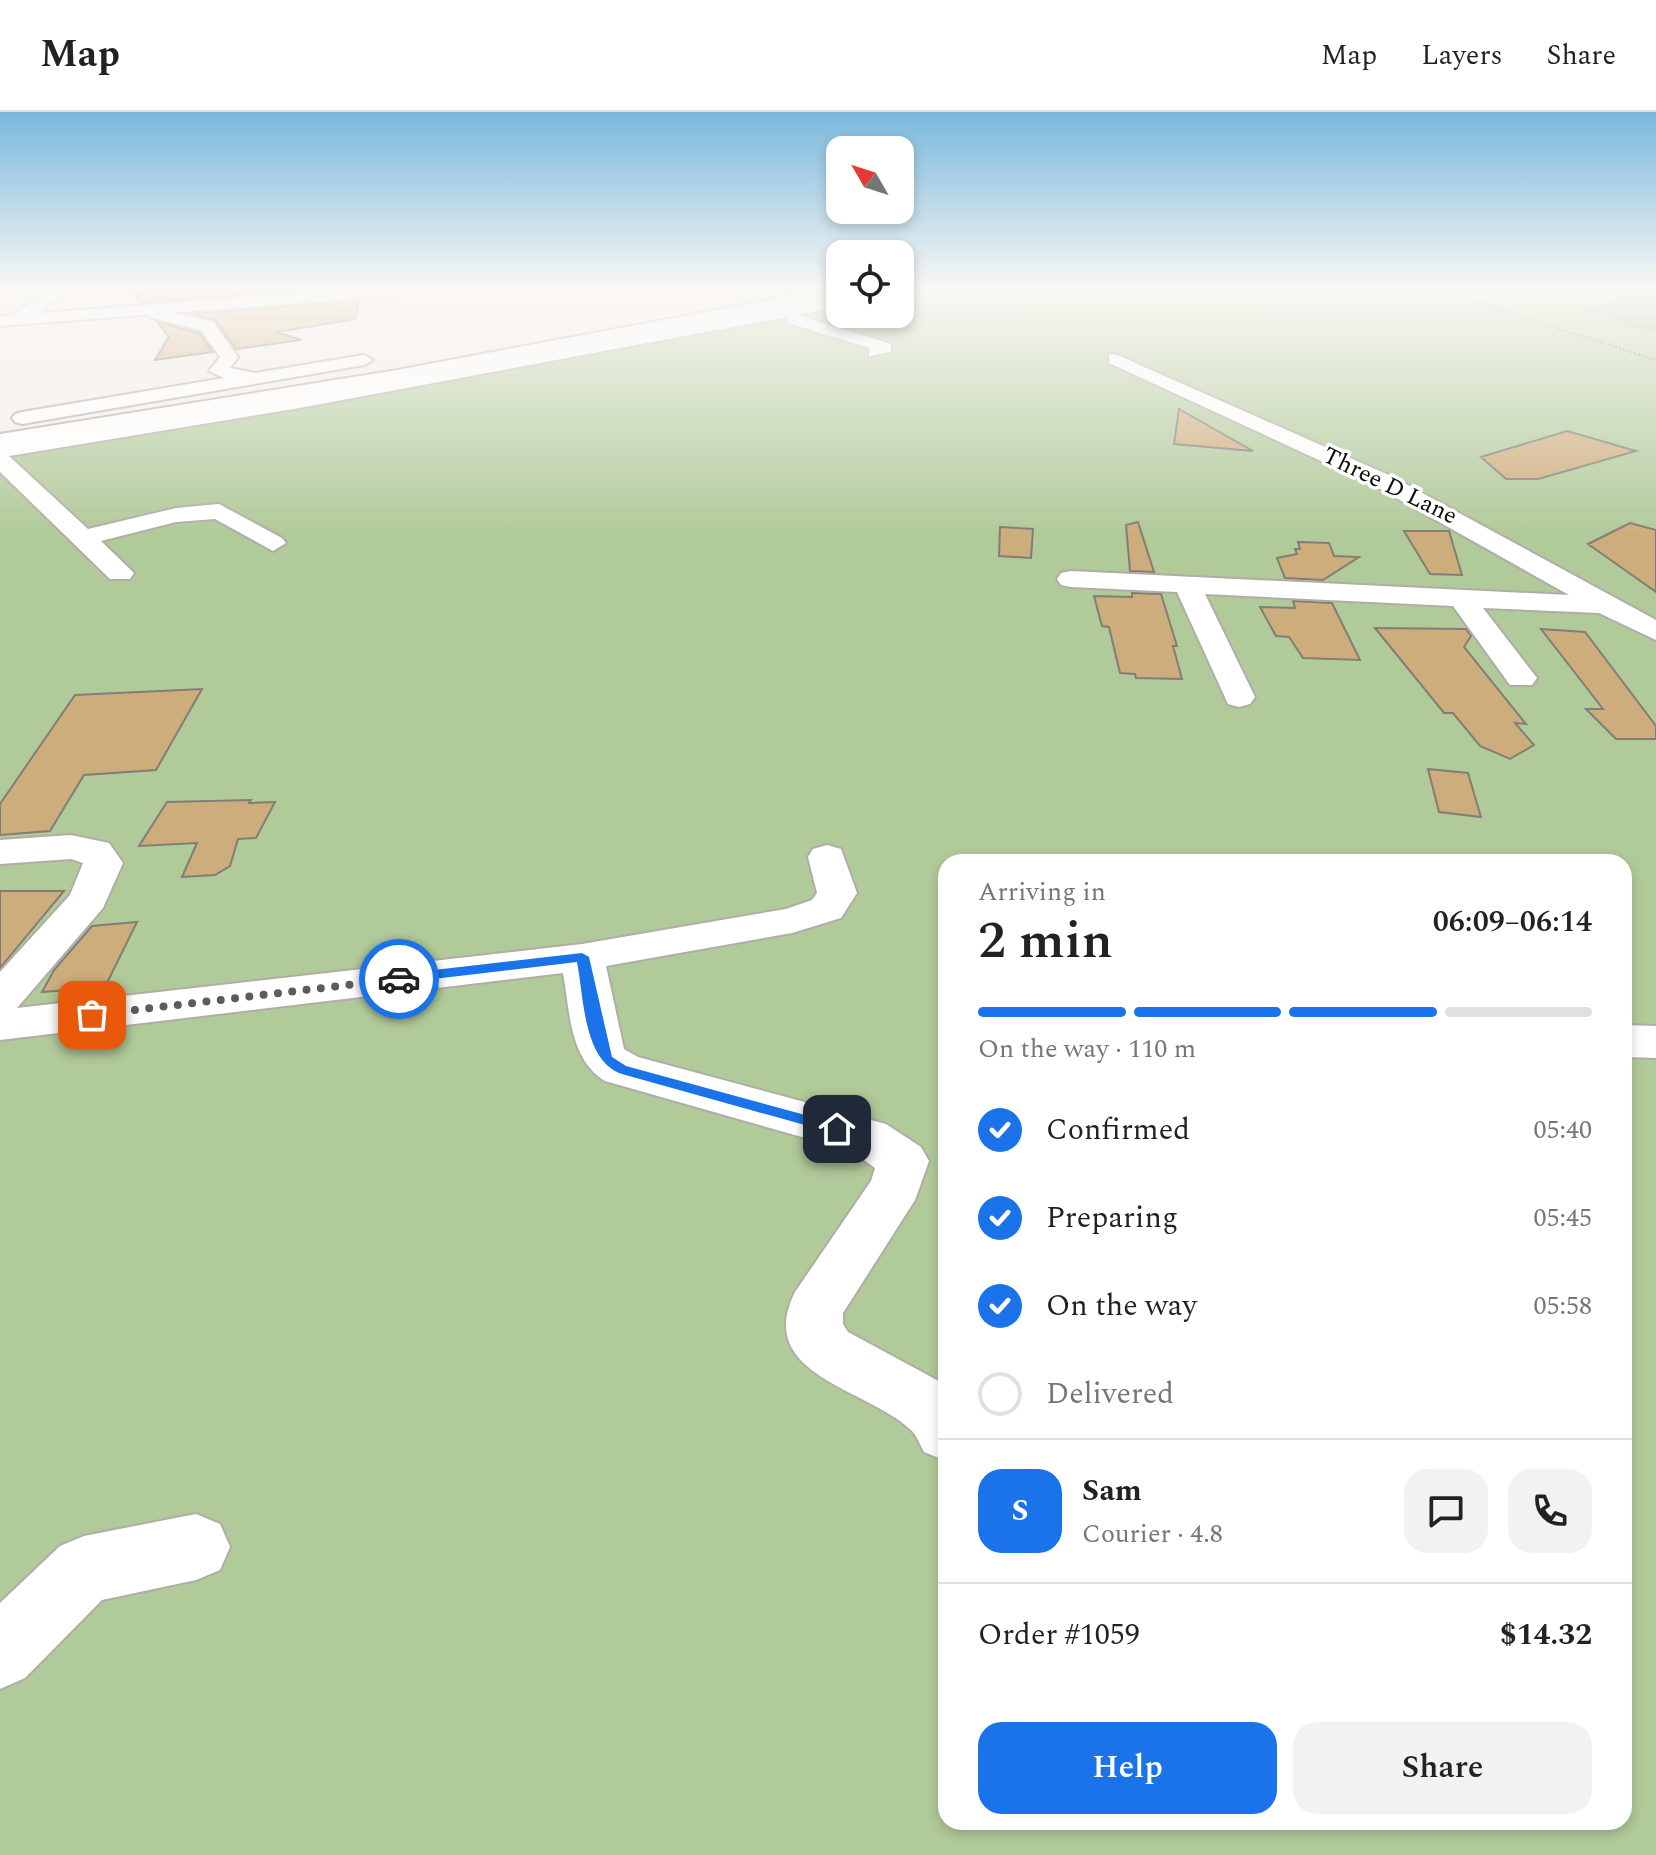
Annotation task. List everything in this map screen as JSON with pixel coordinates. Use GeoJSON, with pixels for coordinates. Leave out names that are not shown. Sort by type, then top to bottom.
{"type":"FeatureCollection","features":[{"type":"Feature","properties":{"kind":"main road"},"geometry":{"type":"LineString","coordinates":[[220,371],[253,378]]}},
{"type":"Feature","properties":{"kind":"main road"},"geometry":{"type":"LineString","coordinates":[[0,422],[294,371]]}},
{"type":"Feature","properties":{"kind":"main road"},"geometry":{"type":"LineString","coordinates":[[0,430],[369,371]]}},
{"type":"Feature","properties":{"kind":"main road"},"geometry":{"type":"LineString","coordinates":[[0,440],[421,371]]}},
{"type":"Feature","properties":{"kind":"main road"},"geometry":{"type":"LineString","coordinates":[[0,451],[467,371]]}},
{"type":"Feature","properties":{"kind":"main road","name":"Three D Lane"},"geometry":{"type":"LineString","coordinates":[[1142,371],[1366,473],[1470,526],[1603,605],[1656,631]]}},
{"type":"Feature","properties":{"kind":"main road"},"geometry":{"type":"LineString","coordinates":[[1272,452],[1366,473]]}},
{"type":"Feature","properties":{"kind":"main road"},"geometry":{"type":"LineString","coordinates":[[0,460],[120,573]]}},
{"type":"Feature","properties":{"kind":"main road"},"geometry":{"type":"LineString","coordinates":[[83,538],[176,515],[219,511],[273,543]]}},
{"type":"Feature","properties":{"kind":"main road"},"geometry":{"type":"LineString","coordinates":[[1071,579],[1603,605]]}},
{"type":"Feature","properties":{"kind":"main road"},"geometry":{"type":"LineString","coordinates":[[1187,585],[1239,697]]}},
{"type":"Feature","properties":{"kind":"main road"},"geometry":{"type":"LineString","coordinates":[[1462,599],[1521,678]]}},
{"type":"Feature","properties":{"kind":"main road"},"geometry":{"type":"LineString","coordinates":[[0,852],[71,847],[95,851],[103,863],[89,899],[0,999]]}},
{"type":"Feature","properties":{"kind":"main road"},"geometry":{"type":"LineString","coordinates":[[0,1025],[582,957],[812,915],[827,909],[837,893],[827,857]]}},
{"type":"Feature","properties":{"kind":"main road"},"geometry":{"type":"LineString","coordinates":[[582,957],[601,1050],[614,1065],[868,1137],[903,1161],[896,1186],[815,1309],[813,1329],[827,1350],[935,1412],[938,1417]]}},
{"type":"Feature","properties":{"kind":"main road"},"geometry":{"type":"LineString","coordinates":[[1632,1041],[1656,1042]]}},
{"type":"Feature","properties":{"kind":"main road"},"geometry":{"type":"LineString","coordinates":[[0,1653],[84,1570],[196,1547]]}},
{"type":"Feature","properties":{"kind":"green space"},"geometry":{"type":"Polygon","coordinates":[[[460,371],[1656,371],[1656,1855],[0,1855],[0,453],[460,371]]]}},
{"type":"Feature","properties":{"kind":"building"},"geometry":{"type":"Polygon","coordinates":[[[1179,409],[1253,451],[1174,444],[1179,409]]]}},
{"type":"Feature","properties":{"kind":"building"},"geometry":{"type":"Polygon","coordinates":[[[1567,431],[1636,451],[1538,479],[1506,479],[1481,457],[1567,431]]]}},
{"type":"Feature","properties":{"kind":"building"},"geometry":{"type":"Polygon","coordinates":[[[1138,522],[1154,572],[1130,571],[1126,525],[1138,522]]]}},
{"type":"Feature","properties":{"kind":"building"},"geometry":{"type":"Polygon","coordinates":[[[1630,523],[1656,530],[1656,592],[1588,544],[1630,523]]]}},
{"type":"Feature","properties":{"kind":"building"},"geometry":{"type":"Polygon","coordinates":[[[1000,527],[1033,529],[1031,558],[999,556],[1000,527]]]}},
{"type":"Feature","properties":{"kind":"building"},"geometry":{"type":"Polygon","coordinates":[[[1404,531],[1449,531],[1462,575],[1430,574],[1404,531]]]}},
{"type":"Feature","properties":{"kind":"building"},"geometry":{"type":"Polygon","coordinates":[[[1298,542],[1329,543],[1334,556],[1359,557],[1323,580],[1285,578],[1277,558],[1297,554],[1295,549],[1300,549],[1298,542]]]}},
{"type":"Feature","properties":{"kind":"building"},"geometry":{"type":"Polygon","coordinates":[[[1132,593],[1161,594],[1177,646],[1173,646],[1182,679],[1136,678],[1135,674],[1120,673],[1109,627],[1102,626],[1094,596],[1132,597],[1132,593]]]}},
{"type":"Feature","properties":{"kind":"building"},"geometry":{"type":"Polygon","coordinates":[[[1293,601],[1332,603],[1360,660],[1303,658],[1289,637],[1276,636],[1260,607],[1295,608],[1293,601]]]}},
{"type":"Feature","properties":{"kind":"building"},"geometry":{"type":"Polygon","coordinates":[[[1375,628],[1466,629],[1471,636],[1464,647],[1526,724],[1515,723],[1534,745],[1510,759],[1480,746],[1453,713],[1444,713],[1375,628]]]}},
{"type":"Feature","properties":{"kind":"building"},"geometry":{"type":"Polygon","coordinates":[[[1541,629],[1585,632],[1656,726],[1656,739],[1616,739],[1586,709],[1603,709],[1541,629]]]}},
{"type":"Feature","properties":{"kind":"building"},"geometry":{"type":"Polygon","coordinates":[[[202,689],[156,770],[84,775],[50,831],[0,835],[0,804],[75,695],[202,689]]]}},
{"type":"Feature","properties":{"kind":"building"},"geometry":{"type":"Polygon","coordinates":[[[1428,769],[1468,773],[1481,817],[1439,812],[1428,769]]]}},
{"type":"Feature","properties":{"kind":"building"},"geometry":{"type":"Polygon","coordinates":[[[251,800],[249,803],[275,802],[256,838],[238,839],[230,866],[215,875],[182,877],[197,843],[139,846],[167,802],[251,800]]]}},
{"type":"Feature","properties":{"kind":"building"},"geometry":{"type":"Polygon","coordinates":[[[0,891],[64,891],[0,968],[0,891]]]}},
{"type":"Feature","properties":{"kind":"building"},"geometry":{"type":"Polygon","coordinates":[[[137,922],[105,987],[42,992],[54,970],[92,926],[137,922]]]}},
{"type":"Feature","properties":{"kind":"way so far"},"geometry":{"type":"LineString","coordinates":[[92,1015],[399,979]]}},
{"type":"Feature","properties":{"kind":"route"},"geometry":{"type":"LineString","coordinates":[[399,979],[582,957],[601,1050],[607,1060],[622,1069],[837,1129]]}}]}
